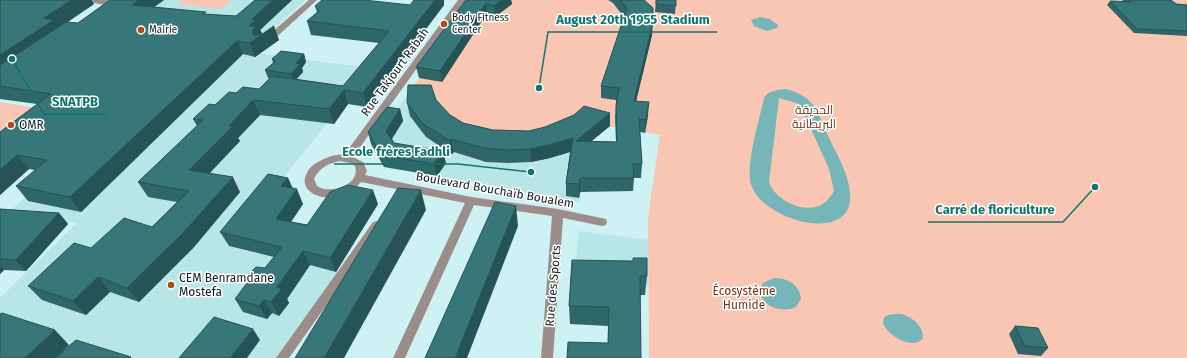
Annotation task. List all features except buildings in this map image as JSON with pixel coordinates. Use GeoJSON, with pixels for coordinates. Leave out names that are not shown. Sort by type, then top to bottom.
{"type":"FeatureCollection","features":[{"type":"Feature","properties":{"kind":"street"},"geometry":{"type":"LineString","coordinates":[[91,0],[117,2]]}},
{"type":"Feature","properties":{"kind":"street"},"geometry":{"type":"LineString","coordinates":[[263,45],[313,0]]}},
{"type":"Feature","properties":{"kind":"street","name":"Rue Takjourt Rabah"},"geometry":{"type":"LineString","coordinates":[[347,158],[462,0]]}},
{"type":"Feature","properties":{"kind":"street"},"geometry":{"type":"LineString","coordinates":[[102,12],[117,2]]}},
{"type":"Feature","properties":{"kind":"street"},"geometry":{"type":"LineString","coordinates":[[347,158],[360,164],[363,169],[361,178],[350,187],[332,193],[318,192],[310,185],[309,179],[311,172],[329,160],[347,158]]}},
{"type":"Feature","properties":{"kind":"street","name":"Boulevard Bouchaïb Boualem"},"geometry":{"type":"LineString","coordinates":[[361,178],[471,201],[558,213],[602,222]]}},
{"type":"Feature","properties":{"kind":"street"},"geometry":{"type":"LineString","coordinates":[[395,200],[404,187]]}},
{"type":"Feature","properties":{"kind":"street"},"geometry":{"type":"LineString","coordinates":[[399,358],[471,201]]}},
{"type":"Feature","properties":{"kind":"street"},"geometry":{"type":"LineString","coordinates":[[282,358],[386,212]]}},
{"type":"Feature","properties":{"kind":"street","name":"Rue des Sports"},"geometry":{"type":"LineString","coordinates":[[547,358],[558,213]]}},
{"type":"Feature","properties":{"kind":"shaded area"},"geometry":{"type":"Polygon","coordinates":[[[131,0],[305,0],[249,52],[371,68],[229,246],[338,272],[277,358],[0,358],[0,298],[77,223],[3,217],[54,173],[131,0]]]}},
{"type":"Feature","properties":{"kind":"shaded area"},"geometry":{"type":"Polygon","coordinates":[[[760,17],[770,19],[778,25],[777,28],[767,31],[754,26],[751,20],[760,17]]]}},
{"type":"Feature","properties":{"kind":"shaded area"},"geometry":{"type":"Polygon","coordinates":[[[786,89],[796,92],[810,101],[815,107],[847,176],[850,201],[844,214],[833,221],[817,223],[799,221],[782,214],[766,205],[755,193],[750,179],[754,138],[764,98],[771,92],[786,89]],[[779,98],[769,182],[772,189],[783,200],[790,204],[806,208],[814,207],[825,202],[834,191],[829,169],[802,109],[796,103],[779,98]]]}},
{"type":"Feature","properties":{"kind":"shaded area"},"geometry":{"type":"Polygon","coordinates":[[[406,97],[411,98],[441,147],[454,152],[486,162],[508,163],[531,162],[573,151],[586,156],[580,202],[384,167],[371,144],[406,97]]]}},
{"type":"Feature","properties":{"kind":"shaded area"},"geometry":{"type":"Polygon","coordinates":[[[579,231],[648,240],[648,286],[574,279],[579,231]]]}},
{"type":"Feature","properties":{"kind":"shaded area"},"geometry":{"type":"Polygon","coordinates":[[[774,278],[784,279],[796,286],[801,299],[796,307],[790,309],[776,308],[769,306],[764,301],[761,296],[763,283],[774,278]]]}},
{"type":"Feature","properties":{"kind":"shaded area"},"geometry":{"type":"Polygon","coordinates":[[[902,314],[917,323],[923,333],[923,338],[916,343],[907,342],[898,338],[884,326],[883,319],[889,315],[902,314]]]}},
{"type":"Feature","properties":{"kind":"green space"},"geometry":{"type":"Polygon","coordinates":[[[183,0],[230,0],[221,9],[177,4],[183,0]]]}},
{"type":"Feature","properties":{"kind":"green space"},"geometry":{"type":"Polygon","coordinates":[[[475,0],[1187,0],[1187,358],[649,358],[648,217],[660,135],[608,126],[590,143],[550,158],[531,162],[486,162],[441,147],[411,98],[406,97],[475,0]]]}},
{"type":"Feature","properties":{"kind":"green space","name":"OMR"},"geometry":{"type":"Polygon","coordinates":[[[0,102],[43,109],[0,141],[0,102]]]}},
{"type":"Feature","properties":{"kind":"place","name":"Body Fitness Center"},"geometry":{"type":"Point","coordinates":[444,24]}},
{"type":"Feature","properties":{"kind":"place","name":"Mairie"},"geometry":{"type":"Point","coordinates":[141,30]}},
{"type":"Feature","properties":{"kind":"place","name":"SNATPB"},"geometry":{"type":"Point","coordinates":[12,59]}},
{"type":"Feature","properties":{"kind":"place","name":"August 20th 1955 Stadium"},"geometry":{"type":"Point","coordinates":[539,88]}},
{"type":"Feature","properties":{"kind":"place","name":"OMR"},"geometry":{"type":"Point","coordinates":[11,125]}},
{"type":"Feature","properties":{"kind":"place","name":"Ecole frères Fadhli"},"geometry":{"type":"Point","coordinates":[531,172]}},
{"type":"Feature","properties":{"kind":"place","name":"Carré de floriculture"},"geometry":{"type":"Point","coordinates":[1095,187]}},
{"type":"Feature","properties":{"kind":"place","name":"CEM Benramdane Mostefa"},"geometry":{"type":"Point","coordinates":[171,285]}},
{"type":"Feature","properties":{"kind":"park label","name":"الحديقة البريطانية"},"geometry":{"type":"Point","coordinates":[814,117]}},
{"type":"Feature","properties":{"kind":"park label","name":"Écosystème Humide"},"geometry":{"type":"Point","coordinates":[744,298]}}]}
